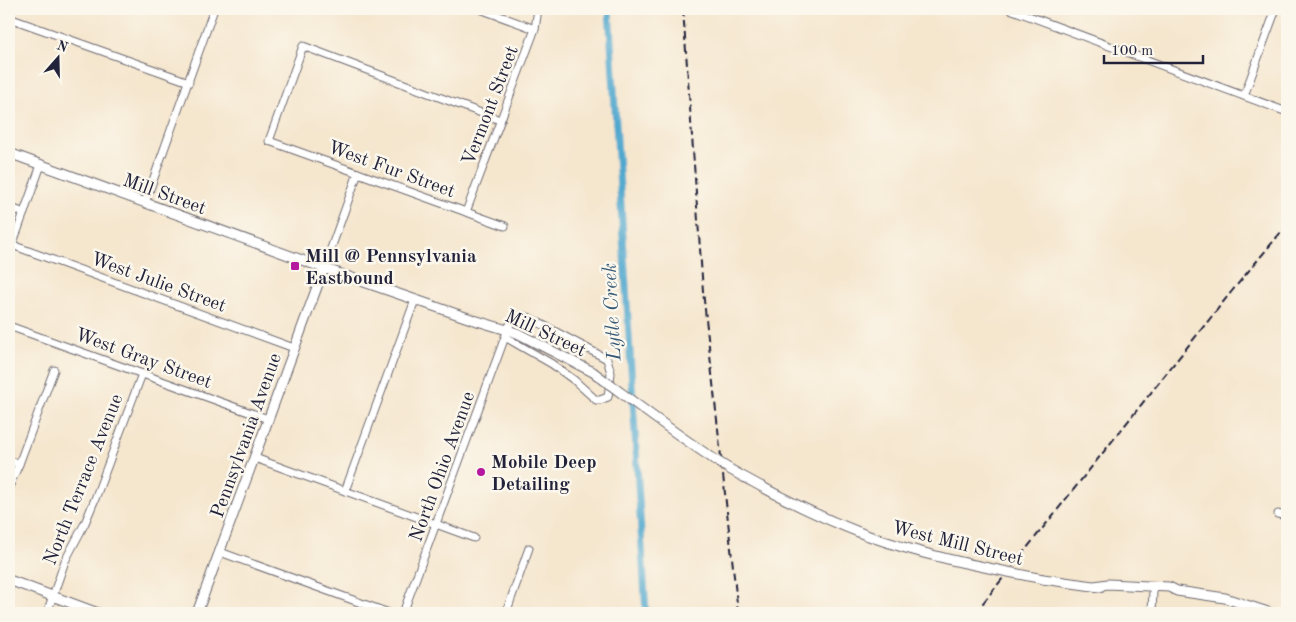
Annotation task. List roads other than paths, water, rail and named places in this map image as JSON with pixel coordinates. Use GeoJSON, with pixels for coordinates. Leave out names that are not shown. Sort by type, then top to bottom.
{"type":"FeatureCollection","features":[{"type":"Feature","properties":{"kind":"main road","name":"Mill Street"},"geometry":{"type":"LineString","coordinates":[[9,153],[324,268],[474,320],[507,334],[517,333],[593,372],[721,464],[779,497],[817,515]]}},
{"type":"Feature","properties":{"kind":"main road","name":"Pennsylvania Avenue"},"geometry":{"type":"LineString","coordinates":[[197,613],[324,268]]}},
{"type":"Feature","properties":{"kind":"main road","name":"West Mill Street"},"geometry":{"type":"LineString","coordinates":[[817,515],[866,535],[916,551],[964,563],[1109,590],[1177,591],[1226,598],[1270,613]]}},
{"type":"Feature","properties":{"kind":"main road"},"geometry":{"type":"LineString","coordinates":[[9,580],[98,613]]}},
{"type":"Feature","properties":{"kind":"main road","name":"West Mill Street"},"geometry":{"type":"LineString","coordinates":[[1095,586],[1108,584],[1169,587],[1177,591]]}},
{"type":"Feature","properties":{"kind":"street"},"geometry":{"type":"LineString","coordinates":[[145,202],[214,9]]}},
{"type":"Feature","properties":{"kind":"street"},"geometry":{"type":"LineString","coordinates":[[480,9],[535,29]]}},
{"type":"Feature","properties":{"kind":"street","name":"Vermont Street"},"geometry":{"type":"LineString","coordinates":[[466,212],[535,29],[538,9]]}},
{"type":"Feature","properties":{"kind":"street"},"geometry":{"type":"LineString","coordinates":[[1010,9],[1287,112]]}},
{"type":"Feature","properties":{"kind":"street"},"geometry":{"type":"LineString","coordinates":[[1244,96],[1276,9]]}},
{"type":"Feature","properties":{"kind":"street"},"geometry":{"type":"LineString","coordinates":[[9,18],[189,82]]}},
{"type":"Feature","properties":{"kind":"street","name":"West Fur Street"},"geometry":{"type":"LineString","coordinates":[[500,120],[303,46],[269,141],[504,226]]}},
{"type":"Feature","properties":{"kind":"street"},"geometry":{"type":"LineString","coordinates":[[9,254],[41,165]]}},
{"type":"Feature","properties":{"kind":"street"},"geometry":{"type":"LineString","coordinates":[[324,268],[358,173]]}},
{"type":"Feature","properties":{"kind":"street"},"geometry":{"type":"LineString","coordinates":[[9,207],[24,212]]}},
{"type":"Feature","properties":{"kind":"street","name":"West Julie Street"},"geometry":{"type":"LineString","coordinates":[[12,245],[294,348]]}},
{"type":"Feature","properties":{"kind":"street"},"geometry":{"type":"LineString","coordinates":[[345,491],[415,300]]}},
{"type":"Feature","properties":{"kind":"street"},"geometry":{"type":"LineString","coordinates":[[523,316],[608,359],[611,373],[608,397],[596,400],[574,380],[507,334],[512,320],[523,316]]}},
{"type":"Feature","properties":{"kind":"street","name":"West Gray Street"},"geometry":{"type":"LineString","coordinates":[[9,326],[268,420]]}},
{"type":"Feature","properties":{"kind":"street","name":"North Ohio Avenue"},"geometry":{"type":"LineString","coordinates":[[403,613],[507,334]]}},
{"type":"Feature","properties":{"kind":"street"},"geometry":{"type":"LineString","coordinates":[[9,487],[54,370]]}},
{"type":"Feature","properties":{"kind":"street","name":"North Terrace Avenue"},"geometry":{"type":"LineString","coordinates":[[47,613],[65,561],[95,499],[142,374]]}},
{"type":"Feature","properties":{"kind":"street"},"geometry":{"type":"LineString","coordinates":[[255,458],[474,538]]}},
{"type":"Feature","properties":{"kind":"street"},"geometry":{"type":"LineString","coordinates":[[9,460],[19,464]]}},
{"type":"Feature","properties":{"kind":"street"},"geometry":{"type":"LineString","coordinates":[[1278,514],[1287,517]]}},
{"type":"Feature","properties":{"kind":"street"},"geometry":{"type":"LineString","coordinates":[[506,613],[529,548]]}},
{"type":"Feature","properties":{"kind":"street"},"geometry":{"type":"LineString","coordinates":[[220,552],[389,613]]}},
{"type":"Feature","properties":{"kind":"street"},"geometry":{"type":"LineString","coordinates":[[1152,613],[1153,591]]}},
{"type":"Feature","properties":{"kind":"waterway","name":"Lytle Creek"},"geometry":{"type":"LineString","coordinates":[[609,9],[646,613]]}},
{"type":"Feature","properties":{"kind":"railway"},"geometry":{"type":"LineString","coordinates":[[683,9],[703,291],[738,613]]}},
{"type":"Feature","properties":{"kind":"railway"},"geometry":{"type":"LineString","coordinates":[[975,613],[1232,291],[1287,225]]}},
{"type":"Feature","properties":{"kind":"place","name":"Mill @ Pennsylvania Eastbound"},"geometry":{"type":"Point","coordinates":[295,266]}},
{"type":"Feature","properties":{"kind":"place","name":"Mobile Deep Detailing"},"geometry":{"type":"Point","coordinates":[481,472]}}]}
